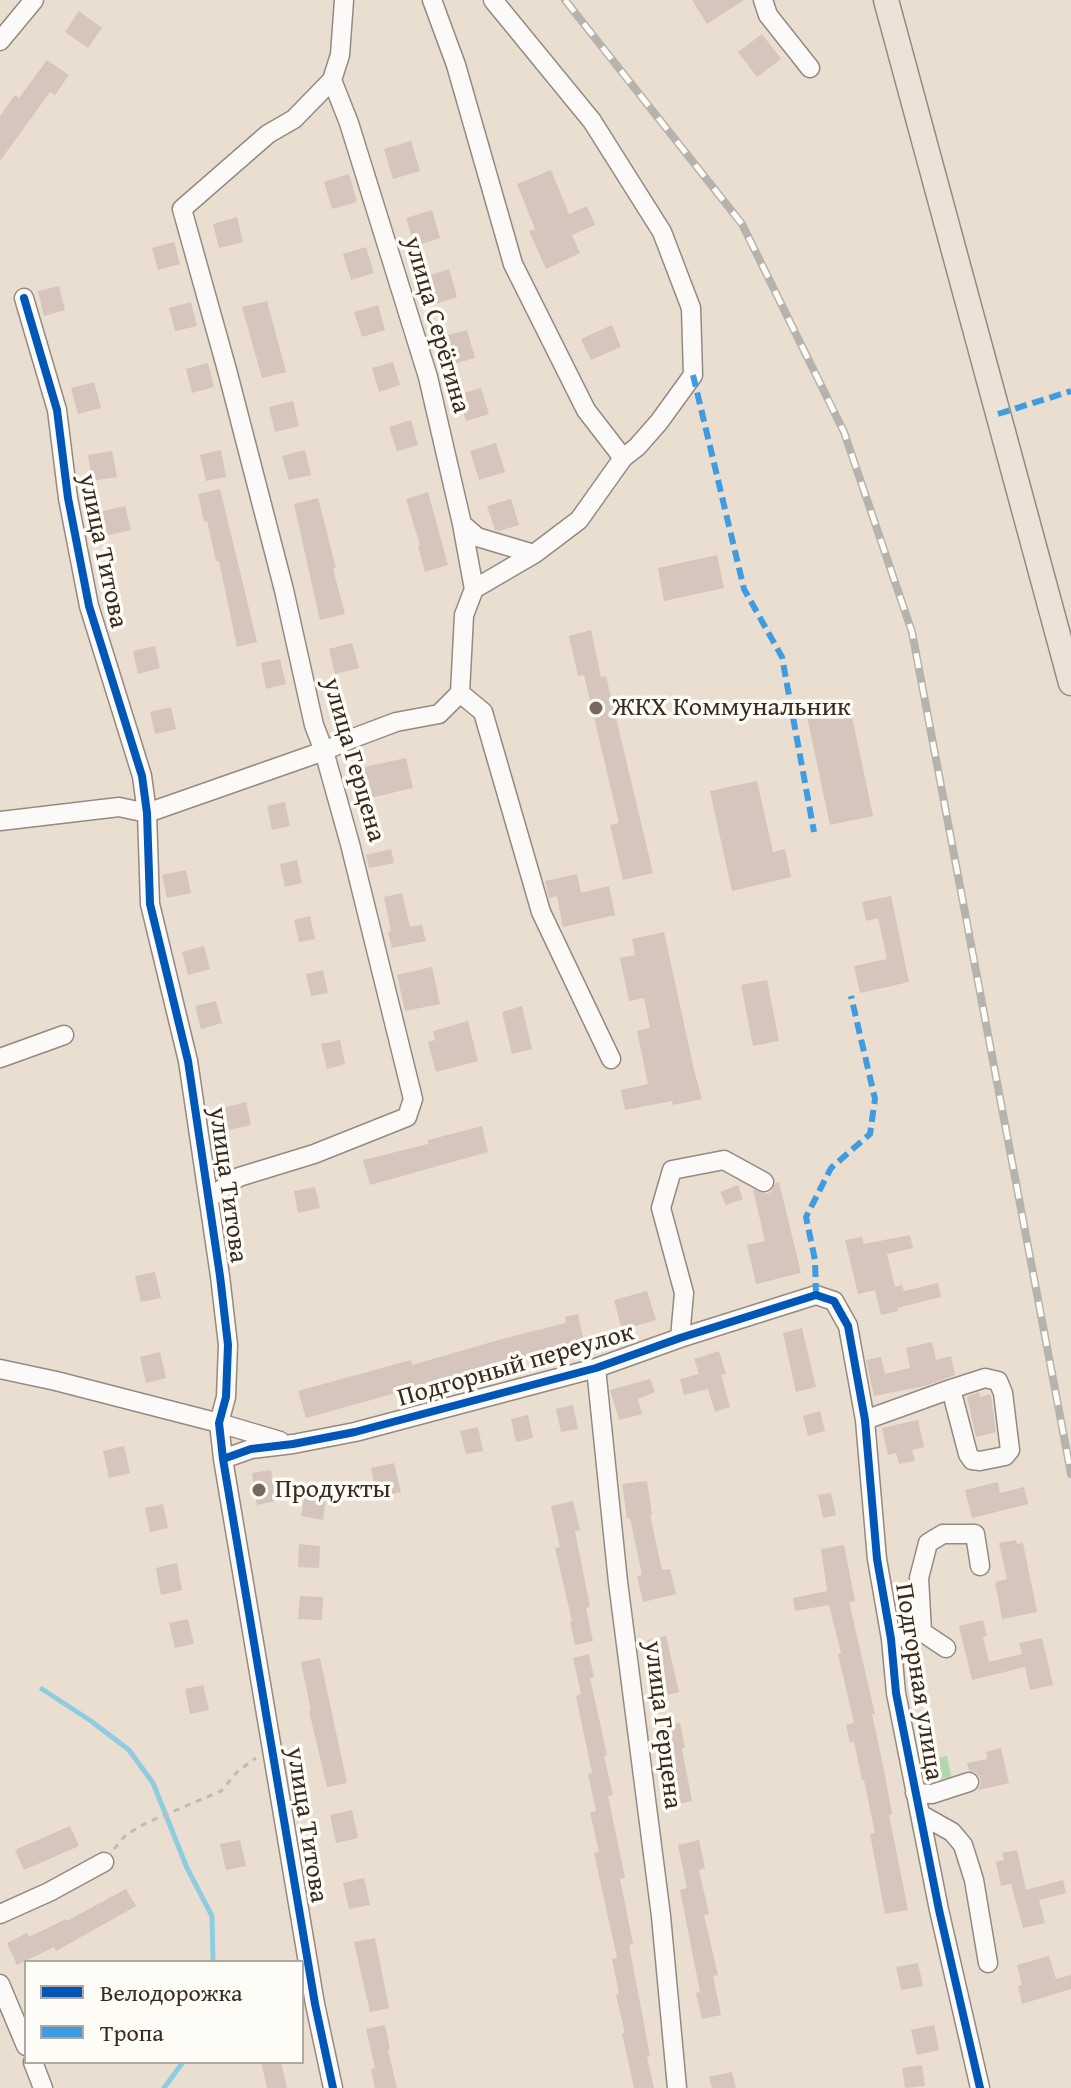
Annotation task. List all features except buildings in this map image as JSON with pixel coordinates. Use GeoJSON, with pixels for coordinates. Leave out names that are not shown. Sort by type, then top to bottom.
{"type":"FeatureCollection","features":[{"type":"Feature","properties":{"kind":"main road"},"geometry":{"type":"LineString","coordinates":[[886,0],[1071,683]]}},
{"type":"Feature","properties":{"kind":"street"},"geometry":{"type":"LineString","coordinates":[[0,41],[34,0]]}},
{"type":"Feature","properties":{"kind":"street"},"geometry":{"type":"LineString","coordinates":[[332,80],[340,55],[344,0]]}},
{"type":"Feature","properties":{"kind":"street"},"geometry":{"type":"LineString","coordinates":[[432,0],[456,65],[513,264],[586,410],[623,458]]}},
{"type":"Feature","properties":{"kind":"street"},"geometry":{"type":"LineString","coordinates":[[0,821],[119,807],[147,813],[324,751],[396,722],[439,714],[460,693],[464,615],[474,589],[534,554],[579,520],[623,458],[659,422],[693,375],[691,308],[662,232],[592,121],[493,0]]}},
{"type":"Feature","properties":{"kind":"street"},"geometry":{"type":"LineString","coordinates":[[763,0],[768,15],[810,68]]}},
{"type":"Feature","properties":{"kind":"street","name":"улица Герцена"},"geometry":{"type":"LineString","coordinates":[[209,1198],[239,1177],[314,1154],[407,1117],[413,1099],[350,844],[314,725],[284,590],[227,370],[182,209],[268,134],[294,119],[332,80]]}},
{"type":"Feature","properties":{"kind":"street","name":"улица Серёгина"},"geometry":{"type":"LineString","coordinates":[[332,80],[349,123],[428,377],[474,589]]}},
{"type":"Feature","properties":{"kind":"street","name":"улица Титова"},"geometry":{"type":"LineString","coordinates":[[24,298],[57,410],[68,498],[89,606],[140,765],[147,813],[150,904],[188,1061],[228,1345],[226,1397],[219,1423],[223,1459],[315,2004],[333,2088]]}},
{"type":"Feature","properties":{"kind":"street"},"geometry":{"type":"LineString","coordinates":[[462,524],[477,537],[534,554]]}},
{"type":"Feature","properties":{"kind":"street"},"geometry":{"type":"LineString","coordinates":[[460,693],[483,712],[541,912],[611,1059]]}},
{"type":"Feature","properties":{"kind":"street"},"geometry":{"type":"LineString","coordinates":[[0,1058],[64,1035]]}},
{"type":"Feature","properties":{"kind":"street"},"geometry":{"type":"LineString","coordinates":[[680,1338],[684,1293],[661,1208],[672,1170],[724,1160],[764,1182]]}},
{"type":"Feature","properties":{"kind":"street","name":"Подгорный переулок"},"geometry":{"type":"LineString","coordinates":[[223,1459],[251,1449],[355,1432],[596,1368],[816,1295]]}},
{"type":"Feature","properties":{"kind":"street","name":"Подгорная улица"},"geometry":{"type":"LineString","coordinates":[[816,1295],[834,1301],[848,1326],[865,1420],[877,1559],[891,1639],[896,1693],[939,1910],[980,2088]]}},
{"type":"Feature","properties":{"kind":"street","name":"улица Герцена"},"geometry":{"type":"LineString","coordinates":[[596,1368],[618,1582],[661,1916],[677,2088]]}},
{"type":"Feature","properties":{"kind":"street"},"geometry":{"type":"LineString","coordinates":[[0,1369],[293,1444]]}},
{"type":"Feature","properties":{"kind":"street"},"geometry":{"type":"LineString","coordinates":[[865,1420],[951,1389],[985,1378],[998,1381],[1003,1393],[1010,1450],[1005,1456],[972,1460],[951,1389]]}},
{"type":"Feature","properties":{"kind":"street"},"geometry":{"type":"LineString","coordinates":[[922,1632],[919,1578],[928,1543],[943,1534],[975,1534],[980,1566]]}},
{"type":"Feature","properties":{"kind":"street"},"geometry":{"type":"LineString","coordinates":[[891,1639],[922,1632],[946,1648]]}},
{"type":"Feature","properties":{"kind":"street"},"geometry":{"type":"LineString","coordinates":[[915,1793],[932,1794],[969,1782]]}},
{"type":"Feature","properties":{"kind":"street"},"geometry":{"type":"LineString","coordinates":[[920,1814],[952,1832],[963,1845],[974,1880],[988,1963]]}},
{"type":"Feature","properties":{"kind":"street"},"geometry":{"type":"LineString","coordinates":[[0,1914],[104,1862]]}},
{"type":"Feature","properties":{"kind":"street"},"geometry":{"type":"LineString","coordinates":[[0,1984],[24,2041]]}},
{"type":"Feature","properties":{"kind":"street"},"geometry":{"type":"LineString","coordinates":[[34,2064],[43,2088]]}},
{"type":"Feature","properties":{"kind":"path"},"geometry":{"type":"LineString","coordinates":[[104,1862],[126,1835],[146,1823],[221,1791],[238,1771],[273,1747]]}},
{"type":"Feature","properties":{"kind":"green space"},"geometry":{"type":"Polygon","coordinates":[[[947,1756],[951,1777],[928,1782],[924,1761],[947,1756]]]}},
{"type":"Feature","properties":{"kind":"waterway"},"geometry":{"type":"LineString","coordinates":[[42,1689],[129,1750],[153,1783],[187,1868],[212,1916],[213,1960]]}},
{"type":"Feature","properties":{"kind":"waterway"},"geometry":{"type":"LineString","coordinates":[[164,2088],[182,2064]]}},
{"type":"Feature","properties":{"kind":"railway"},"geometry":{"type":"LineString","coordinates":[[565,0],[742,224],[844,432],[912,632],[1071,1474]]}},
{"type":"Feature","properties":{"kind":"marked path"},"geometry":{"type":"LineString","coordinates":[[693,375],[744,589],[782,657],[814,832]]}},
{"type":"Feature","properties":{"kind":"marked path"},"geometry":{"type":"LineString","coordinates":[[998,414],[1071,391]]}},
{"type":"Feature","properties":{"kind":"marked path"},"geometry":{"type":"LineString","coordinates":[[816,1295],[815,1260],[806,1217],[831,1168],[870,1134],[875,1099],[851,996]]}},
{"type":"Feature","properties":{"kind":"cycle path"},"geometry":{"type":"LineString","coordinates":[[24,298],[57,410],[68,498],[89,606],[142,776],[147,813],[150,904],[188,1061],[220,1276],[228,1345],[226,1397],[219,1423],[223,1459],[315,2004],[333,2088]]}},
{"type":"Feature","properties":{"kind":"cycle path"},"geometry":{"type":"LineString","coordinates":[[223,1459],[251,1449],[355,1432],[596,1368],[816,1295],[834,1301],[848,1326],[865,1420],[877,1559],[891,1639],[896,1693],[939,1910],[980,2088]]}},
{"type":"Feature","properties":{"kind":"place","name":"ЖКХ Коммунальник"},"geometry":{"type":"Point","coordinates":[596,708]}},
{"type":"Feature","properties":{"kind":"place","name":"Продукты"},"geometry":{"type":"Point","coordinates":[259,1490]}}]}
